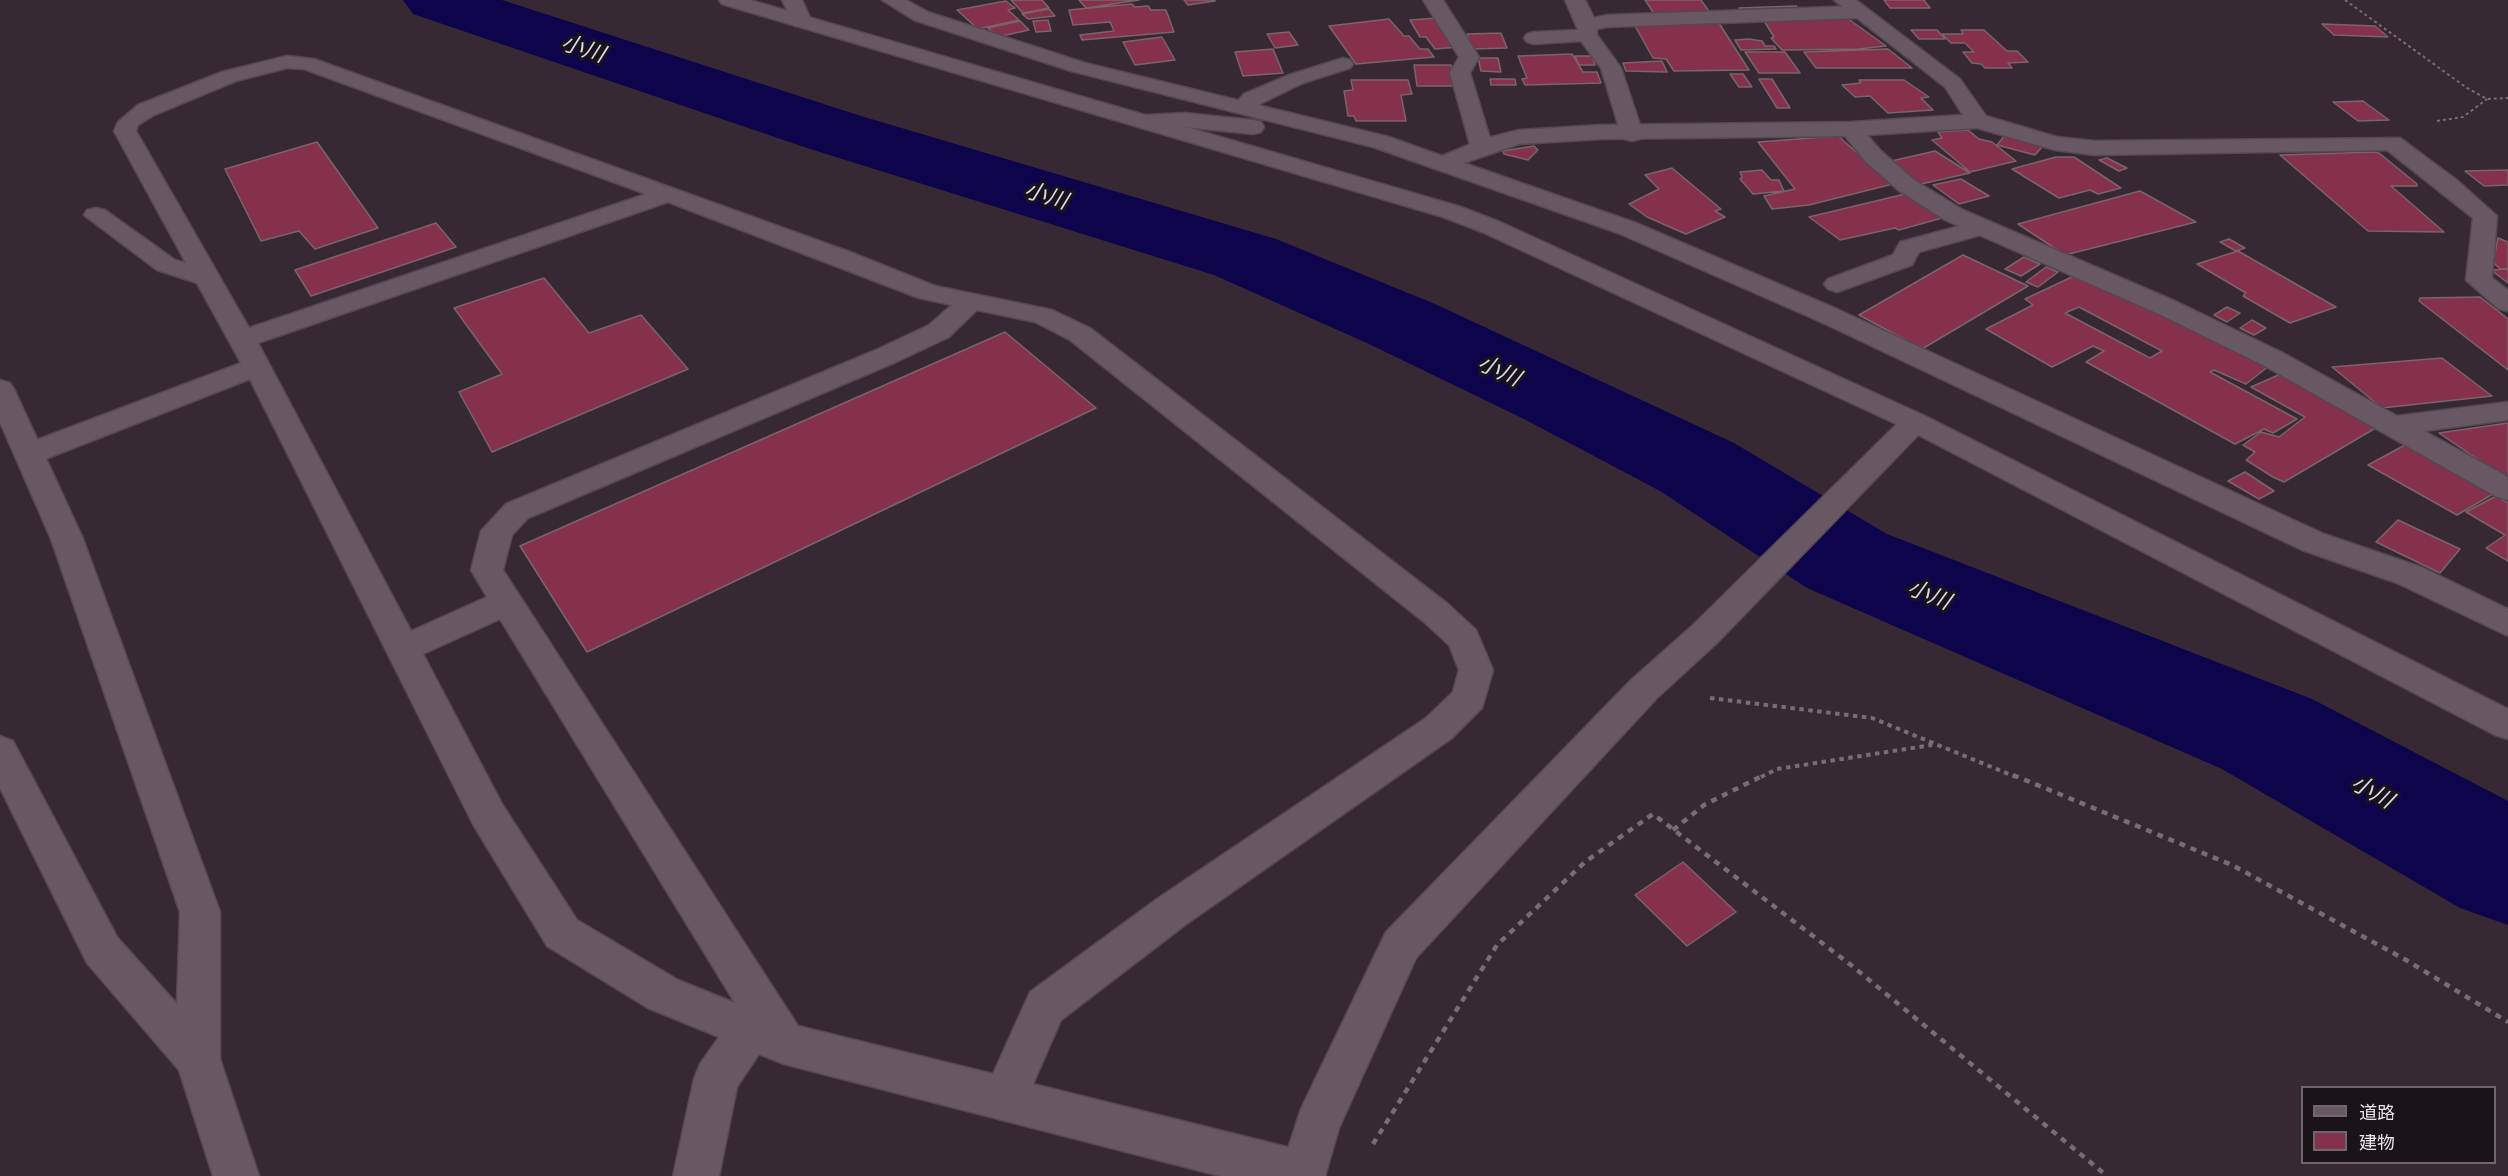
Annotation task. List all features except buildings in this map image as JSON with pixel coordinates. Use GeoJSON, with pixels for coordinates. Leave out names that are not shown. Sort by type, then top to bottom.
{"type":"FeatureCollection","features":[{"type":"Feature","properties":{"kind":"street"},"geometry":{"type":"LineString","coordinates":[[729,0],[1462,216],[1915,422],[2508,725]]}},
{"type":"Feature","properties":{"kind":"street"},"geometry":{"type":"LineString","coordinates":[[792,0],[802,22]]}},
{"type":"Feature","properties":{"kind":"street"},"geometry":{"type":"LineString","coordinates":[[892,0],[921,16],[1078,68],[1381,142],[1627,228],[1759,285],[2313,542],[2409,575],[2508,624]]}},
{"type":"Feature","properties":{"kind":"street"},"geometry":{"type":"LineString","coordinates":[[1433,0],[1469,57],[1460,73],[1482,147]]}},
{"type":"Feature","properties":{"kind":"street"},"geometry":{"type":"LineString","coordinates":[[1575,0],[1588,31],[1611,68],[1632,134]]}},
{"type":"Feature","properties":{"kind":"street"},"geometry":{"type":"LineString","coordinates":[[1534,38],[1588,31],[1607,21],[1851,6],[1953,83],[1978,121]]}},
{"type":"Feature","properties":{"kind":"street"},"geometry":{"type":"LineString","coordinates":[[1005,1098],[1045,1006],[1171,912],[1439,728],[1469,698],[1476,670],[1464,639],[1436,613],[1080,334],[1043,316],[928,292],[841,257],[666,195],[369,83],[307,63],[287,62],[262,66],[229,76],[146,110],[129,122],[125,132],[249,354],[405,648],[488,815],[562,933],[663,994],[768,1036],[1005,1098],[1303,1175],[1317,1125],[1401,945],[1644,690],[1705,634],[1915,422]]}},
{"type":"Feature","properties":{"kind":"street"},"geometry":{"type":"LineString","coordinates":[[1243,107],[1252,99],[1296,79],[1343,64]]}},
{"type":"Feature","properties":{"kind":"street"},"geometry":{"type":"LineString","coordinates":[[1147,122],[1184,120],[1254,127],[1444,163],[1482,147],[1519,137],[1601,132],[1632,134],[1851,129],[1978,121],[2055,143],[2094,148],[2392,143],[2450,186],[2485,216],[2479,280],[2508,303]]}},
{"type":"Feature","properties":{"kind":"street"},"geometry":{"type":"LineString","coordinates":[[1851,129],[1874,156],[1906,185],[1954,215],[2168,308],[2273,359],[2508,489]]}},
{"type":"Feature","properties":{"kind":"street"},"geometry":{"type":"LineString","coordinates":[[29,454],[249,354],[666,195]]}},
{"type":"Feature","properties":{"kind":"street"},"geometry":{"type":"LineString","coordinates":[[96,215],[166,265],[207,278]]}},
{"type":"Feature","properties":{"kind":"street"},"geometry":{"type":"LineString","coordinates":[[1837,284],[1903,260],[1909,247],[1982,227]]}},
{"type":"Feature","properties":{"kind":"street"},"geometry":{"type":"LineString","coordinates":[[768,1036],[487,570],[497,531],[517,511],[886,356],[939,331],[971,301]]}},
{"type":"Feature","properties":{"kind":"street"},"geometry":{"type":"LineString","coordinates":[[0,389],[71,550],[200,912],[198,1059],[236,1176]]}},
{"type":"Feature","properties":{"kind":"street"},"geometry":{"type":"LineString","coordinates":[[2395,425],[2508,411]]}},
{"type":"Feature","properties":{"kind":"street"},"geometry":{"type":"LineString","coordinates":[[405,648],[507,602]]}},
{"type":"Feature","properties":{"kind":"street"},"geometry":{"type":"LineString","coordinates":[[0,751],[102,950],[198,1059]]}},
{"type":"Feature","properties":{"kind":"street"},"geometry":{"type":"LineString","coordinates":[[696,1176],[697,1161],[716,1079],[768,1036]]}},
{"type":"Feature","properties":{"kind":"path"},"geometry":{"type":"LineString","coordinates":[[2345,0],[2467,88],[2487,99],[2508,98]]}},
{"type":"Feature","properties":{"kind":"path"},"geometry":{"type":"LineString","coordinates":[[1644,690],[1872,718],[1932,745],[2232,864],[2406,960],[2508,1022]]}},
{"type":"Feature","properties":{"kind":"path"},"geometry":{"type":"LineString","coordinates":[[1673,830],[1704,806],[1777,769],[1932,745]]}},
{"type":"Feature","properties":{"kind":"path"},"geometry":{"type":"LineString","coordinates":[[1369,1150],[1497,945],[1586,862],[1653,814],[1851,966],[2107,1176]]}},
{"type":"Feature","properties":{"kind":"waterway","name":"小川"},"geometry":{"type":"LineString","coordinates":[[436,0],[834,132],[996,182],[1097,210],[1245,257],[1402,324],[1559,398],[1697,467],[1847,561],[2267,734],[2508,867]]}}]}
